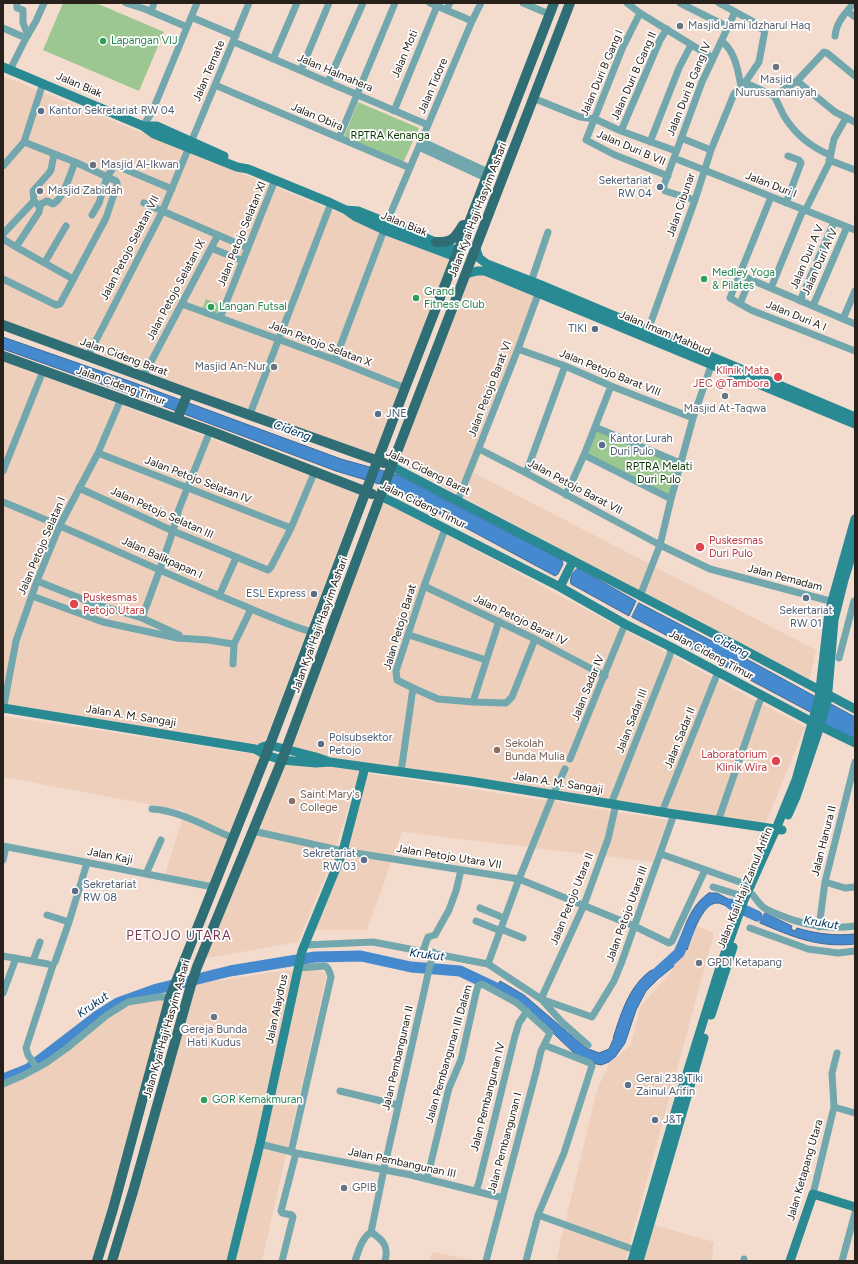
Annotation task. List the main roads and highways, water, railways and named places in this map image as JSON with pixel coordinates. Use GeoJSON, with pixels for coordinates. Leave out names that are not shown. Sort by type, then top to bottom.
{"type":"FeatureCollection","features":[{"type":"Feature","properties":{"kind":"main road","name":"Jalan Kyai Haji Hasyim Ashari"},"geometry":{"type":"LineString","coordinates":[[97,1261],[113,1209],[176,979],[266,755],[405,388],[554,3]]}},
{"type":"Feature","properties":{"kind":"main road","name":"Jalan Kyai Haji Hasyim Ashari"},"geometry":{"type":"LineString","coordinates":[[112,1261],[192,981],[282,760],[390,468],[570,3]]}},
{"type":"Feature","properties":{"kind":"main road"},"geometry":{"type":"LineString","coordinates":[[436,242],[445,243],[452,240],[463,226],[478,200]]}},
{"type":"Feature","properties":{"kind":"main road","name":"Jalan Cideng Barat"},"geometry":{"type":"LineString","coordinates":[[3,325],[88,356],[187,395],[250,414],[390,468]]}},
{"type":"Feature","properties":{"kind":"main road","name":"Jalan Cideng Timur"},"geometry":{"type":"LineString","coordinates":[[3,356],[121,399],[178,417],[210,431],[315,471],[381,494]]}},
{"type":"Feature","properties":{"kind":"main road"},"geometry":{"type":"LineString","coordinates":[[178,417],[187,395]]}},
{"type":"Feature","properties":{"kind":"water"},"geometry":{"type":"Polygon","coordinates":[[[3,337],[132,382],[341,459],[398,475],[562,560],[563,564],[558,574],[555,576],[392,488],[336,471],[152,402],[3,349],[3,337]]]}},
{"type":"Feature","properties":{"kind":"water"},"geometry":{"type":"Polygon","coordinates":[[[578,568],[636,601],[629,616],[571,584],[572,575],[578,568]]]}},
{"type":"Feature","properties":{"kind":"water"},"geometry":{"type":"Polygon","coordinates":[[[639,603],[816,697],[812,713],[632,617],[639,603]]]}},
{"type":"Feature","properties":{"kind":"water"},"geometry":{"type":"Polygon","coordinates":[[[829,703],[855,717],[855,741],[824,724],[829,703]]]}},
{"type":"Feature","properties":{"kind":"water"},"geometry":{"type":"Polygon","coordinates":[[[709,893],[717,893],[740,905],[737,913],[722,904],[717,903],[712,905],[702,915],[698,922],[687,950],[680,940],[685,926],[694,908],[703,897],[709,893]]]}},
{"type":"Feature","properties":{"kind":"water"},"geometry":{"type":"Polygon","coordinates":[[[765,913],[792,926],[791,929],[795,931],[797,928],[826,934],[855,934],[855,944],[842,945],[817,943],[795,937],[760,923],[765,913]]]}},
{"type":"Feature","properties":{"kind":"water"},"geometry":{"type":"Polygon","coordinates":[[[668,960],[674,966],[646,991],[636,1010],[625,1043],[615,1057],[609,1062],[601,1065],[592,1063],[577,1056],[551,1031],[494,990],[500,981],[524,995],[586,1048],[599,1053],[609,1049],[623,1008],[631,992],[643,977],[650,971],[662,966],[668,960]]]}},
{"type":"Feature","properties":{"kind":"waterway","name":"Krukut"},"geometry":{"type":"LineString","coordinates":[[731,904],[757,916]]}},
{"type":"Feature","properties":{"kind":"waterway","name":"Krukut"},"geometry":{"type":"LineString","coordinates":[[658,972],[679,953],[689,930]]}},
{"type":"Feature","properties":{"kind":"waterway","name":"Krukut"},"geometry":{"type":"LineString","coordinates":[[3,1079],[28,1069],[96,1017],[118,1003],[157,989],[230,971],[315,957],[361,956],[411,967],[460,971],[494,987]]}},
{"type":"Feature","properties":{"kind":"place","name":"Masjid Jami Idzharul Haq"},"geometry":{"type":"Point","coordinates":[680,26]}},
{"type":"Feature","properties":{"kind":"place","name":"Lapangan VIJ"},"geometry":{"type":"Point","coordinates":[103,41]}},
{"type":"Feature","properties":{"kind":"place","name":"Masjid Nurussamaniyah"},"geometry":{"type":"Point","coordinates":[776,67]}},
{"type":"Feature","properties":{"kind":"place","name":"Kantor Sekretariat RW 04"},"geometry":{"type":"Point","coordinates":[41,111]}},
{"type":"Feature","properties":{"kind":"place","name":"Masjid Al-Ikwan"},"geometry":{"type":"Point","coordinates":[93,165]}},
{"type":"Feature","properties":{"kind":"place","name":"Sekertariat RW 04"},"geometry":{"type":"Point","coordinates":[660,187]}},
{"type":"Feature","properties":{"kind":"place","name":"Masjid Zabidah"},"geometry":{"type":"Point","coordinates":[40,191]}},
{"type":"Feature","properties":{"kind":"place","name":"Medley Yoga & Pilates"},"geometry":{"type":"Point","coordinates":[704,279]}},
{"type":"Feature","properties":{"kind":"place","name":"Grand Fitness Club"},"geometry":{"type":"Point","coordinates":[416,298]}},
{"type":"Feature","properties":{"kind":"place","name":"Langan Futsal"},"geometry":{"type":"Point","coordinates":[211,307]}},
{"type":"Feature","properties":{"kind":"place","name":"TIKI"},"geometry":{"type":"Point","coordinates":[595,329]}},
{"type":"Feature","properties":{"kind":"place","name":"Masjid An-Nur"},"geometry":{"type":"Point","coordinates":[274,367]}},
{"type":"Feature","properties":{"kind":"place","name":"Klinik Mata JEC @Tambora"},"geometry":{"type":"Point","coordinates":[778,377]}},
{"type":"Feature","properties":{"kind":"place","name":"Masjid At-Taqwa"},"geometry":{"type":"Point","coordinates":[725,396]}},
{"type":"Feature","properties":{"kind":"place","name":"JNE"},"geometry":{"type":"Point","coordinates":[378,414]}},
{"type":"Feature","properties":{"kind":"place","name":"Kantor Lurah Duri Pulo"},"geometry":{"type":"Point","coordinates":[602,445]}},
{"type":"Feature","properties":{"kind":"place","name":"Puskesmas Duri Pulo"},"geometry":{"type":"Point","coordinates":[700,547]}},
{"type":"Feature","properties":{"kind":"place","name":"ESL Express"},"geometry":{"type":"Point","coordinates":[314,594]}},
{"type":"Feature","properties":{"kind":"place","name":"Sekertariat RW 01"},"geometry":{"type":"Point","coordinates":[806,598]}},
{"type":"Feature","properties":{"kind":"place","name":"Puskesmas Petojo Utara"},"geometry":{"type":"Point","coordinates":[74,604]}},
{"type":"Feature","properties":{"kind":"place","name":"Polsubsektor Petojo"},"geometry":{"type":"Point","coordinates":[321,744]}},
{"type":"Feature","properties":{"kind":"place","name":"Sekolah Bunda Mulia"},"geometry":{"type":"Point","coordinates":[497,750]}},
{"type":"Feature","properties":{"kind":"place","name":"Laboratorium Klinik Wira"},"geometry":{"type":"Point","coordinates":[776,761]}},
{"type":"Feature","properties":{"kind":"place","name":"Saint Mary's College"},"geometry":{"type":"Point","coordinates":[292,801]}},
{"type":"Feature","properties":{"kind":"place","name":"Sekretariat RW 03"},"geometry":{"type":"Point","coordinates":[364,860]}},
{"type":"Feature","properties":{"kind":"place","name":"Sekretariat RW 08"},"geometry":{"type":"Point","coordinates":[75,891]}},
{"type":"Feature","properties":{"kind":"place","name":"GPDI Ketapang"},"geometry":{"type":"Point","coordinates":[699,963]}},
{"type":"Feature","properties":{"kind":"place","name":"Gereja Bunda Hati Kudus"},"geometry":{"type":"Point","coordinates":[214,1017]}},
{"type":"Feature","properties":{"kind":"place","name":"Gerai 238 Tiki Zainul Arifin"},"geometry":{"type":"Point","coordinates":[628,1085]}},
{"type":"Feature","properties":{"kind":"place","name":"GOR Kemakmuran"},"geometry":{"type":"Point","coordinates":[204,1100]}},
{"type":"Feature","properties":{"kind":"place","name":"J&T"},"geometry":{"type":"Point","coordinates":[655,1120]}},
{"type":"Feature","properties":{"kind":"place","name":"GPIB"},"geometry":{"type":"Point","coordinates":[344,1188]}},
{"type":"Feature","properties":{"kind":"district","name":"PETOJO UTARA"},"geometry":{"type":"Point","coordinates":[179,936]}},
{"type":"Feature","properties":{"kind":"park label","name":"RPTRA Kenanga"},"geometry":{"type":"Point","coordinates":[390,136]}},
{"type":"Feature","properties":{"kind":"park label","name":"RPTRA Melati Duri Pulo"},"geometry":{"type":"Point","coordinates":[659,473]}},
{"type":"Feature","properties":{"kind":"water label","name":"Cideng"},"geometry":{"type":"Point","coordinates":[292,431]}},
{"type":"Feature","properties":{"kind":"water label","name":"Cideng"},"geometry":{"type":"Point","coordinates":[731,646]}}]}
